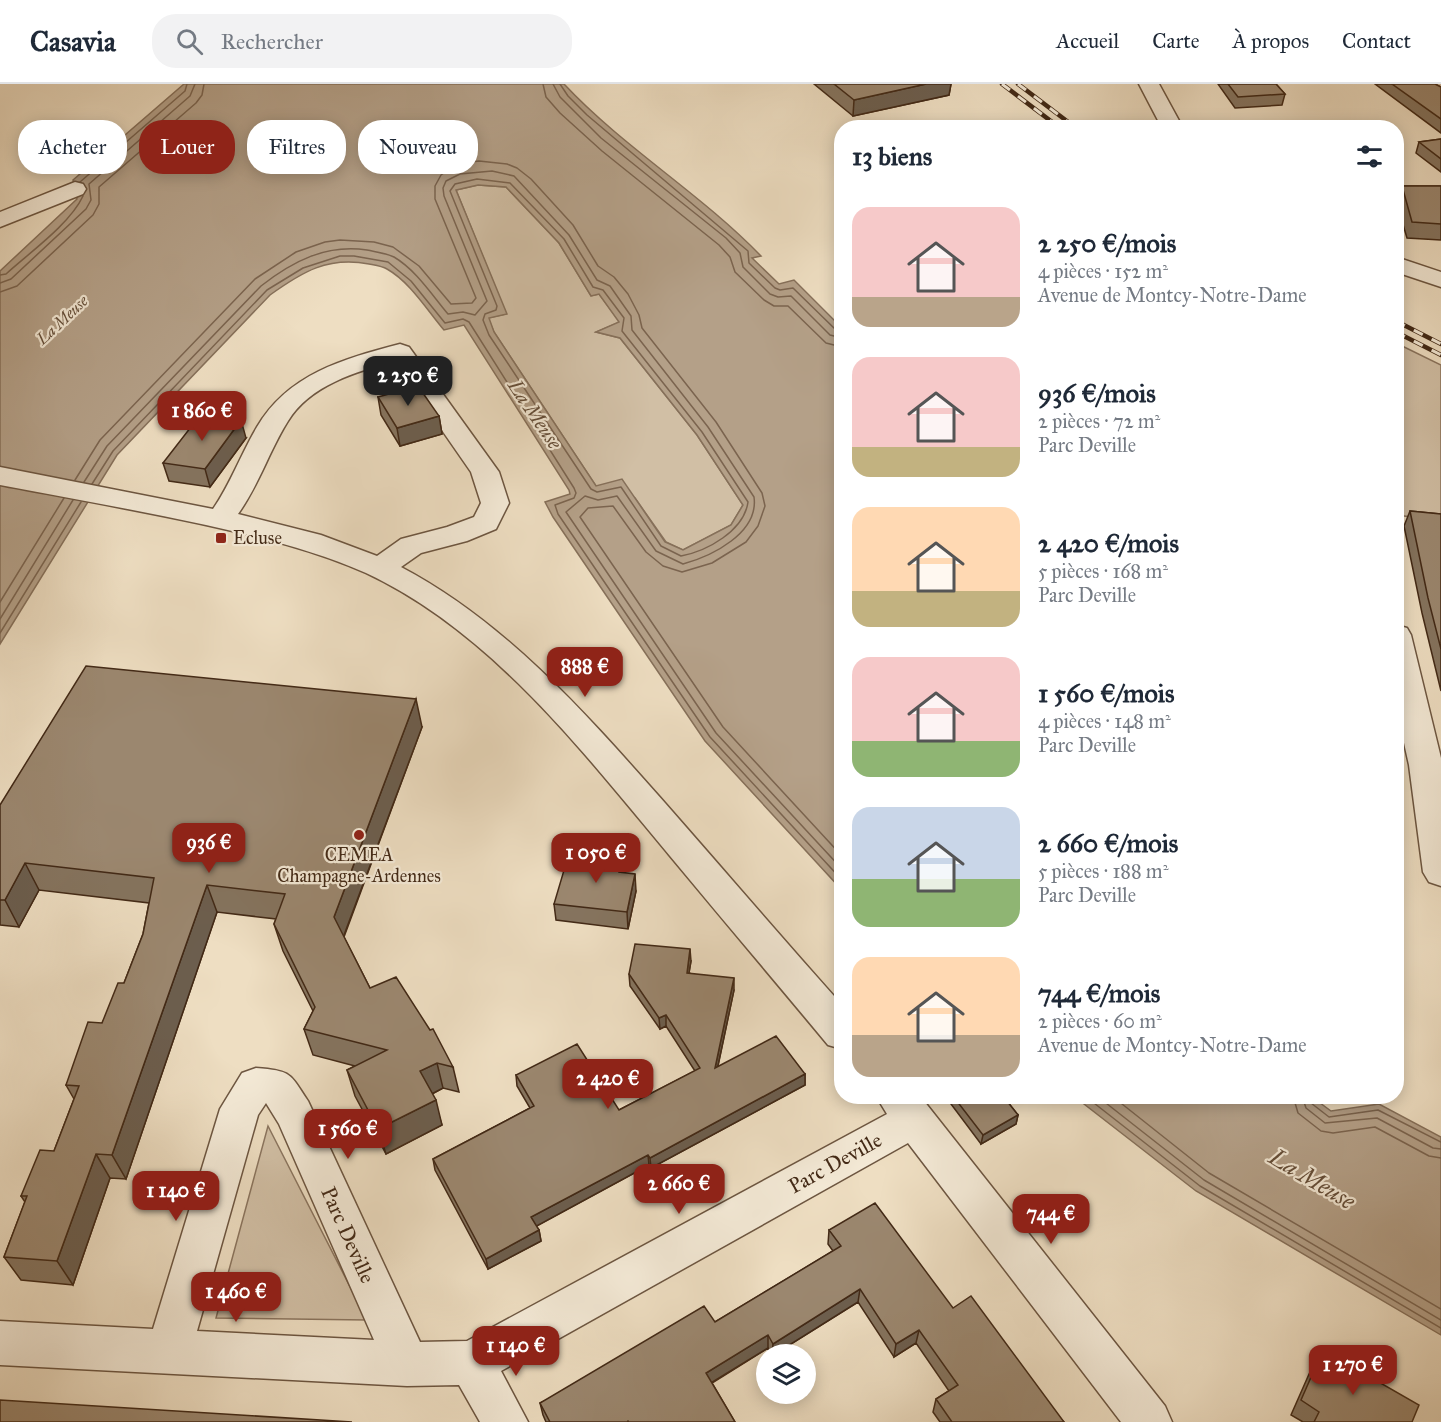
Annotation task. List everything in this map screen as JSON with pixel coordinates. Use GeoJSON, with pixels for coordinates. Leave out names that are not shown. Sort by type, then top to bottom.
{"type":"FeatureCollection","features":[{"type":"Feature","properties":{"kind":"street"},"geometry":{"type":"LineString","coordinates":[[1149,84],[1169,120]]}},
{"type":"Feature","properties":{"kind":"street"},"geometry":{"type":"LineString","coordinates":[[3,217],[75,189]]}},
{"type":"Feature","properties":{"kind":"street"},"geometry":{"type":"LineString","coordinates":[[1404,267],[1441,280]]}},
{"type":"Feature","properties":{"kind":"street"},"geometry":{"type":"LineString","coordinates":[[220,519],[240,491],[274,422],[293,397],[322,377],[352,365],[400,352],[485,472],[495,503],[486,523],[458,534],[411,546],[380,568]]}},
{"type":"Feature","properties":{"kind":"street"},"geometry":{"type":"LineString","coordinates":[[0,476],[220,519],[315,542],[380,568],[432,599],[488,640],[551,698],[834,1024]]}},
{"type":"Feature","properties":{"kind":"street"},"geometry":{"type":"LineString","coordinates":[[1404,662],[1434,766],[1441,872]]}},
{"type":"Feature","properties":{"kind":"street","name":"Parc Deville"},"geometry":{"type":"LineString","coordinates":[[169,1351],[240,1109],[256,1085],[277,1087],[294,1113],[407,1364]]}},
{"type":"Feature","properties":{"kind":"street"},"geometry":{"type":"LineString","coordinates":[[906,1108],[1149,1422]]}},
{"type":"Feature","properties":{"kind":"street","name":"Parc Deville"},"geometry":{"type":"LineString","coordinates":[[0,1343],[407,1364],[471,1363],[906,1108]]}},
{"type":"Feature","properties":{"kind":"street"},"geometry":{"type":"LineString","coordinates":[[471,1363],[505,1422]]}},
{"type":"Feature","properties":{"kind":"shaded area"},"geometry":{"type":"Polygon","coordinates":[[[478,185],[506,187],[559,243],[591,296],[599,294],[620,322],[596,332],[620,338],[697,435],[743,505],[731,525],[683,550],[666,542],[635,498],[596,486],[494,332],[488,318],[506,314],[456,190],[478,185]]]}},
{"type":"Feature","properties":{"kind":"shaded area"},"geometry":{"type":"Polygon","coordinates":[[[1404,347],[1441,365],[1441,521],[1404,516],[1404,347]]]}},
{"type":"Feature","properties":{"kind":"shaded area"},"geometry":{"type":"Polygon","coordinates":[[[268,1126],[367,1320],[216,1318],[268,1126]]]}},
{"type":"Feature","properties":{"kind":"water","name":"La Meuse"},"geometry":{"type":"Polygon","coordinates":[[[184,84],[564,84],[612,129],[737,233],[761,256],[752,258],[779,284],[794,280],[834,320],[834,881],[705,741],[553,517],[545,502],[570,494],[569,490],[464,325],[444,330],[403,281],[380,266],[354,262],[328,264],[293,279],[270,295],[117,455],[0,644],[0,271],[77,199],[73,180],[80,174],[127,174],[127,133],[139,123],[139,174],[235,174],[235,120],[142,120],[184,84]],[[478,185],[456,190],[507,314],[489,318],[494,332],[596,486],[622,479],[665,542],[683,550],[731,525],[743,505],[697,435],[620,338],[596,332],[619,322],[599,294],[591,296],[559,243],[506,187],[478,185]]]}},
{"type":"Feature","properties":{"kind":"water","name":"La Meuse"},"geometry":{"type":"Polygon","coordinates":[[[1084,1104],[1322,1104],[1331,1111],[1379,1104],[1441,1137],[1441,1335],[1196,1191],[1084,1104]]]}},
{"type":"Feature","properties":{"kind":"building"},"geometry":{"type":"Polygon","coordinates":[[[834,84],[926,84],[854,100],[834,84]]]}},
{"type":"Feature","properties":{"kind":"building"},"geometry":{"type":"Polygon","coordinates":[[[1228,84],[1276,84],[1285,94],[1238,97],[1228,84]]]}},
{"type":"Feature","properties":{"kind":"building"},"geometry":{"type":"Polygon","coordinates":[[[1392,84],[1435,84],[1441,87],[1441,119],[1392,84]]]}},
{"type":"Feature","properties":{"kind":"building"},"geometry":{"type":"Polygon","coordinates":[[[1441,139],[1441,159],[1419,142],[1441,139]]]}},
{"type":"Feature","properties":{"kind":"building"},"geometry":{"type":"Polygon","coordinates":[[[1404,186],[1441,186],[1441,224],[1412,222],[1404,186]]]}},
{"type":"Feature","properties":{"kind":"building"},"geometry":{"type":"Polygon","coordinates":[[[418,386],[439,416],[397,428],[378,397],[418,386]]]}},
{"type":"Feature","properties":{"kind":"building"},"geometry":{"type":"Polygon","coordinates":[[[201,414],[241,420],[205,469],[163,463],[201,414]]]}},
{"type":"Feature","properties":{"kind":"building"},"geometry":{"type":"Polygon","coordinates":[[[1410,511],[1441,514],[1441,649],[1428,598],[1410,511]]]}},
{"type":"Feature","properties":{"kind":"building"},"geometry":{"type":"Polygon","coordinates":[[[86,666],[416,699],[334,917],[370,988],[396,977],[430,1030],[433,1029],[453,1067],[437,1063],[420,1071],[436,1100],[378,1129],[347,1070],[387,1050],[304,1029],[315,1007],[274,924],[285,894],[207,885],[112,1155],[96,1154],[57,1261],[4,1257],[27,1196],[21,1196],[40,1150],[54,1151],[79,1086],[66,1085],[88,1022],[102,1023],[118,983],[124,983],[143,934],[154,878],[25,863],[5,900],[0,900],[0,805],[86,666]]]}},
{"type":"Feature","properties":{"kind":"building"},"geometry":{"type":"Polygon","coordinates":[[[588,853],[622,857],[619,872],[635,874],[627,912],[554,904],[567,860],[586,863],[588,853]]]}},
{"type":"Feature","properties":{"kind":"building"},"geometry":{"type":"Polygon","coordinates":[[[635,944],[690,949],[687,973],[734,978],[715,1068],[776,1036],[805,1074],[650,1158],[648,1155],[531,1217],[539,1230],[486,1259],[433,1159],[534,1106],[516,1075],[577,1044],[619,1110],[700,1068],[666,1015],[659,1018],[629,974],[635,944]]]}},
{"type":"Feature","properties":{"kind":"building"},"geometry":{"type":"Polygon","coordinates":[[[959,1104],[1009,1104],[1018,1115],[983,1135],[959,1104]]]}},
{"type":"Feature","properties":{"kind":"building"},"geometry":{"type":"Polygon","coordinates":[[[875,1203],[953,1308],[971,1296],[1064,1422],[952,1422],[936,1399],[958,1385],[919,1330],[896,1344],[860,1289],[773,1344],[768,1335],[706,1373],[735,1422],[550,1422],[540,1403],[704,1306],[715,1322],[841,1246],[829,1230],[875,1203]]]}},
{"type":"Feature","properties":{"kind":"building"},"geometry":{"type":"Polygon","coordinates":[[[1323,1350],[1419,1405],[1412,1422],[1314,1422],[1319,1412],[1301,1400],[1323,1350]]]}},
{"type":"Feature","properties":{"kind":"building"},"geometry":{"type":"Polygon","coordinates":[[[0,1400],[352,1422],[0,1422],[0,1400]]]}},
{"type":"Feature","properties":{"kind":"railway"},"geometry":{"type":"LineString","coordinates":[[1002,84],[1049,120]]}},
{"type":"Feature","properties":{"kind":"railway"},"geometry":{"type":"LineString","coordinates":[[1018,84],[1065,120]]}},
{"type":"Feature","properties":{"kind":"railway"},"geometry":{"type":"LineString","coordinates":[[1404,325],[1441,344]]}},
{"type":"Feature","properties":{"kind":"railway"},"geometry":{"type":"LineString","coordinates":[[1404,336],[1441,355]]}},
{"type":"Feature","properties":{"kind":"place","name":"Ecluse"},"geometry":{"type":"Point","coordinates":[221,538]}},
{"type":"Feature","properties":{"kind":"place","name":"CEMEA Champagne-Ardennes"},"geometry":{"type":"Point","coordinates":[359,835]}}]}
